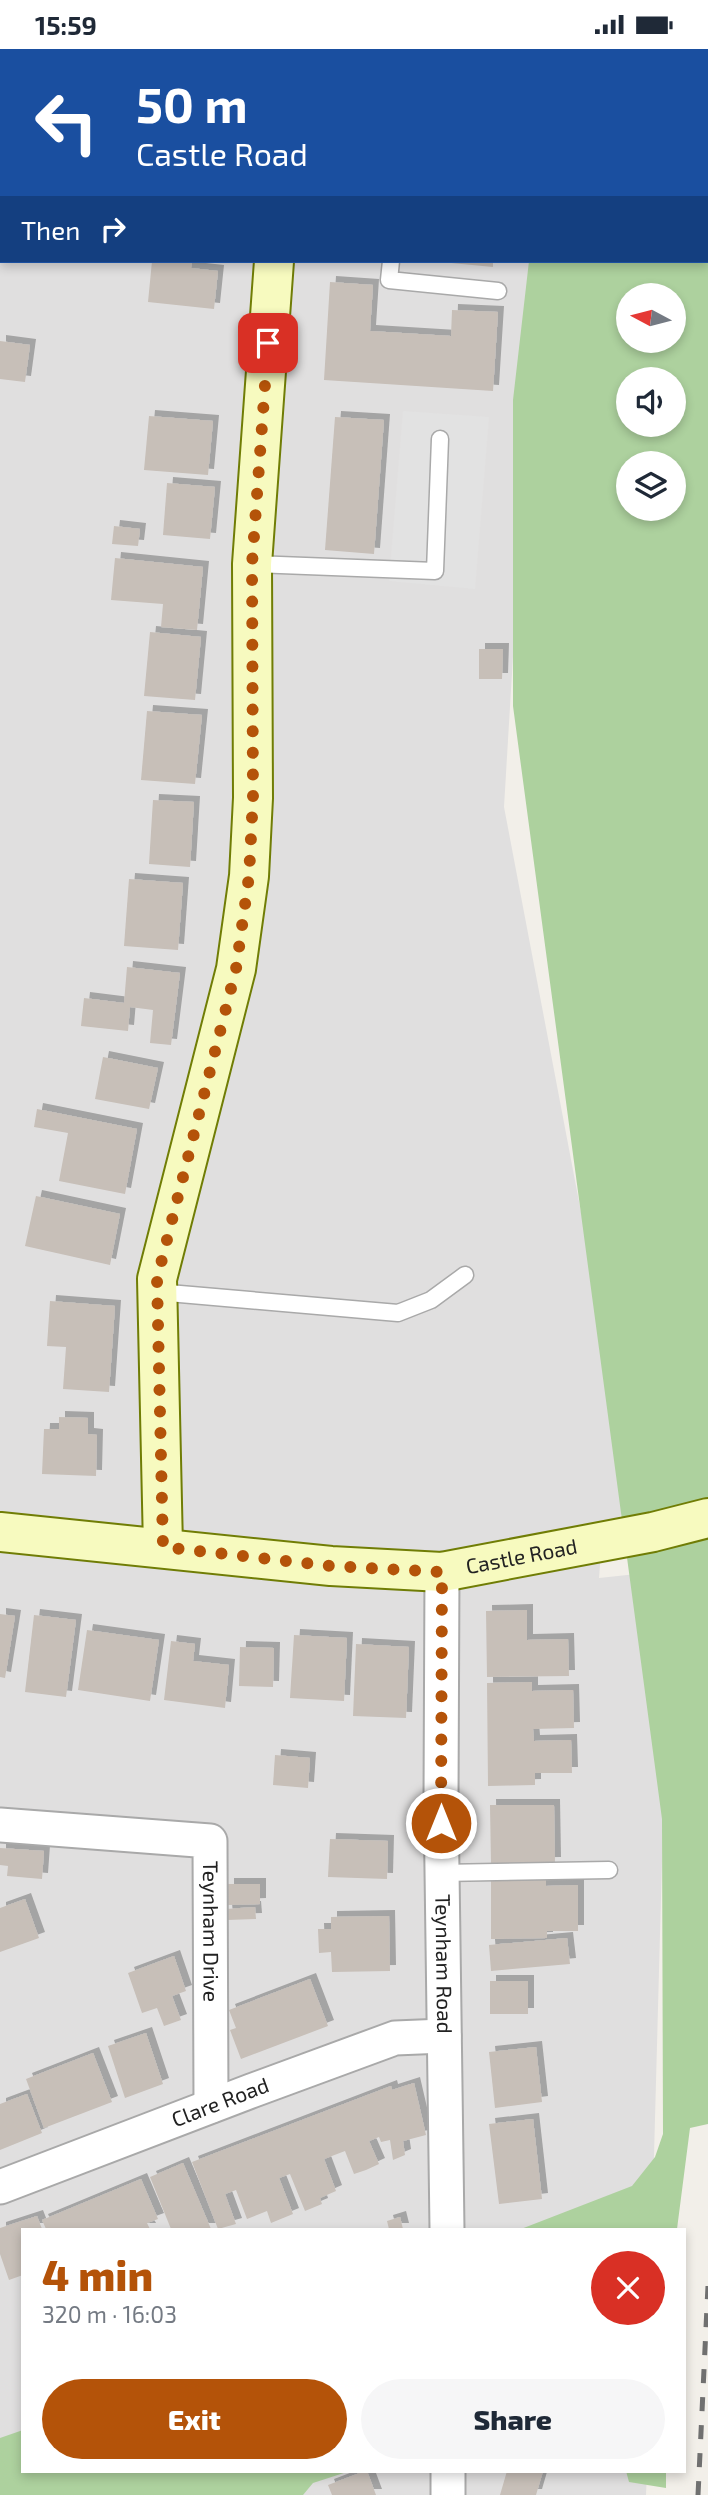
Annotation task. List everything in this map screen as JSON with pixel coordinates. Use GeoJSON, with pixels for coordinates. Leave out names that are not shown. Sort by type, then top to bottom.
{"type":"FeatureCollection","features":[{"type":"Feature","properties":{"kind":"street"},"geometry":{"type":"LineString","coordinates":[[163,1547],[157,1279],[236,969],[249,876],[253,798],[252,564],[274,263]]}},
{"type":"Feature","properties":{"kind":"street","name":"Castle Road"},"geometry":{"type":"LineString","coordinates":[[0,1532],[331,1566],[442,1572],[653,1532],[708,1518]]}},
{"type":"Feature","properties":{"kind":"street","name":"Teynham Road"},"geometry":{"type":"LineString","coordinates":[[442,1572],[441,1873],[447,2228]]}},
{"type":"Feature","properties":{"kind":"street","name":"Teynham Drive"},"geometry":{"type":"LineString","coordinates":[[0,1825],[210,1841],[211,2106]]}},
{"type":"Feature","properties":{"kind":"street","name":"Clare Road"},"geometry":{"type":"LineString","coordinates":[[0,2187],[395,2038],[444,2036]]}},
{"type":"Feature","properties":{"kind":"lane"},"geometry":{"type":"LineString","coordinates":[[391,263],[389,280],[498,291]]}},
{"type":"Feature","properties":{"kind":"lane"},"geometry":{"type":"LineString","coordinates":[[252,564],[435,571],[440,439]]}},
{"type":"Feature","properties":{"kind":"lane"},"geometry":{"type":"LineString","coordinates":[[157,1292],[398,1313],[431,1300],[465,1275]]}},
{"type":"Feature","properties":{"kind":"lane"},"geometry":{"type":"LineString","coordinates":[[441,1873],[609,1870]]}},
{"type":"Feature","properties":{"kind":"shaded area"},"geometry":{"type":"Polygon","coordinates":[[[0,263],[545,263],[520,539],[504,807],[634,1491],[601,1551],[599,1578],[646,1573],[667,1677],[652,2228],[21,2228],[21,2473],[647,2473],[646,2495],[0,2495],[0,263]]]}},
{"type":"Feature","properties":{"kind":"shaded area"},"geometry":{"type":"Polygon","coordinates":[[[403,411],[489,417],[475,589],[389,581],[403,411]]]}},
{"type":"Feature","properties":{"kind":"green space"},"geometry":{"type":"Polygon","coordinates":[[[529,263],[708,263],[708,2124],[690,2128],[677,2228],[524,2228],[632,2186],[655,2157],[663,2134],[662,1819],[513,706],[513,400],[529,263]]]}},
{"type":"Feature","properties":{"kind":"green space"},"geometry":{"type":"Polygon","coordinates":[[[21,2431],[21,2473],[344,2473],[313,2483],[303,2495],[0,2495],[0,2438],[21,2431]]]}},
{"type":"Feature","properties":{"kind":"green space"},"geometry":{"type":"Polygon","coordinates":[[[627,2473],[666,2473],[666,2488],[629,2482],[627,2473]]]}},
{"type":"Feature","properties":{"kind":"building"},"geometry":{"type":"Polygon","coordinates":[[[152,263],[192,263],[191,268],[218,271],[214,309],[148,302],[152,263]]]}},
{"type":"Feature","properties":{"kind":"building"},"geometry":{"type":"Polygon","coordinates":[[[451,263],[493,263],[493,267],[451,263]]]}},
{"type":"Feature","properties":{"kind":"building"},"geometry":{"type":"Polygon","coordinates":[[[330,282],[373,285],[370,331],[451,336],[452,310],[498,312],[493,391],[324,380],[330,282]]]}},
{"type":"Feature","properties":{"kind":"building"},"geometry":{"type":"Polygon","coordinates":[[[0,341],[30,345],[25,382],[0,379],[0,341]]]}},
{"type":"Feature","properties":{"kind":"building"},"geometry":{"type":"Polygon","coordinates":[[[149,416],[213,421],[208,475],[144,470],[149,416]]]}},
{"type":"Feature","properties":{"kind":"building"},"geometry":{"type":"Polygon","coordinates":[[[335,417],[384,420],[374,554],[325,550],[335,417]]]}},
{"type":"Feature","properties":{"kind":"building"},"geometry":{"type":"Polygon","coordinates":[[[167,483],[215,487],[210,539],[163,535],[167,483]]]}},
{"type":"Feature","properties":{"kind":"building"},"geometry":{"type":"Polygon","coordinates":[[[114,526],[140,529],[138,546],[112,544],[114,526]]]}},
{"type":"Feature","properties":{"kind":"building"},"geometry":{"type":"Polygon","coordinates":[[[115,558],[203,567],[197,630],[161,627],[163,604],[111,600],[115,558]]]}},
{"type":"Feature","properties":{"kind":"building"},"geometry":{"type":"Polygon","coordinates":[[[150,632],[201,637],[195,700],[144,696],[150,632]]]}},
{"type":"Feature","properties":{"kind":"building"},"geometry":{"type":"Polygon","coordinates":[[[479,649],[503,649],[502,679],[479,679],[479,649]]]}},
{"type":"Feature","properties":{"kind":"building"},"geometry":{"type":"Polygon","coordinates":[[[147,711],[202,715],[195,784],[141,780],[147,711]]]}},
{"type":"Feature","properties":{"kind":"building"},"geometry":{"type":"Polygon","coordinates":[[[153,800],[194,802],[190,867],[149,864],[153,800]]]}},
{"type":"Feature","properties":{"kind":"building"},"geometry":{"type":"Polygon","coordinates":[[[129,879],[183,883],[178,950],[124,946],[129,879]]]}},
{"type":"Feature","properties":{"kind":"building"},"geometry":{"type":"Polygon","coordinates":[[[127,967],[180,973],[171,1045],[150,1043],[153,1010],[130,1007],[128,1031],[81,1026],[84,998],[124,1003],[127,967]]]}},
{"type":"Feature","properties":{"kind":"building"},"geometry":{"type":"Polygon","coordinates":[[[103,1057],[158,1068],[149,1109],[95,1099],[103,1057]]]}},
{"type":"Feature","properties":{"kind":"building"},"geometry":{"type":"Polygon","coordinates":[[[37,1109],[137,1129],[125,1194],[59,1181],[68,1133],[34,1127],[37,1109]]]}},
{"type":"Feature","properties":{"kind":"building"},"geometry":{"type":"Polygon","coordinates":[[[36,1196],[120,1214],[110,1265],[25,1246],[36,1196]]]}},
{"type":"Feature","properties":{"kind":"building"},"geometry":{"type":"Polygon","coordinates":[[[50,1301],[115,1306],[109,1392],[63,1389],[66,1347],[47,1346],[50,1301]]]}},
{"type":"Feature","properties":{"kind":"building"},"geometry":{"type":"Polygon","coordinates":[[[59,1417],[88,1418],[88,1434],[97,1435],[96,1476],[42,1474],[44,1429],[59,1429],[59,1417]]]}},
{"type":"Feature","properties":{"kind":"building"},"geometry":{"type":"Polygon","coordinates":[[[527,1610],[527,1640],[568,1639],[569,1676],[487,1677],[486,1611],[527,1610]]]}},
{"type":"Feature","properties":{"kind":"building"},"geometry":{"type":"Polygon","coordinates":[[[0,1614],[15,1616],[5,1678],[0,1677],[0,1614]]]}},
{"type":"Feature","properties":{"kind":"building"},"geometry":{"type":"Polygon","coordinates":[[[34,1615],[76,1620],[66,1697],[25,1692],[34,1615]]]}},
{"type":"Feature","properties":{"kind":"building"},"geometry":{"type":"Polygon","coordinates":[[[87,1630],[159,1640],[150,1701],[78,1690],[87,1630]]]}},
{"type":"Feature","properties":{"kind":"building"},"geometry":{"type":"Polygon","coordinates":[[[294,1635],[347,1638],[344,1701],[290,1698],[294,1635]]]}},
{"type":"Feature","properties":{"kind":"building"},"geometry":{"type":"Polygon","coordinates":[[[171,1641],[195,1644],[193,1661],[229,1665],[225,1708],[164,1700],[171,1641]]]}},
{"type":"Feature","properties":{"kind":"building"},"geometry":{"type":"Polygon","coordinates":[[[356,1644],[409,1647],[406,1718],[353,1716],[356,1644]]]}},
{"type":"Feature","properties":{"kind":"building"},"geometry":{"type":"Polygon","coordinates":[[[240,1647],[274,1648],[273,1687],[239,1686],[240,1647]]]}},
{"type":"Feature","properties":{"kind":"building"},"geometry":{"type":"Polygon","coordinates":[[[532,1682],[532,1691],[573,1690],[574,1728],[533,1729],[534,1741],[571,1740],[572,1773],[535,1773],[535,1785],[488,1786],[487,1683],[532,1682]]]}},
{"type":"Feature","properties":{"kind":"building"},"geometry":{"type":"Polygon","coordinates":[[[275,1755],[310,1758],[308,1788],[273,1785],[275,1755]]]}},
{"type":"Feature","properties":{"kind":"building"},"geometry":{"type":"Polygon","coordinates":[[[490,1805],[554,1805],[555,1863],[491,1864],[490,1805]]]}},
{"type":"Feature","properties":{"kind":"building"},"geometry":{"type":"Polygon","coordinates":[[[330,1839],[388,1841],[387,1879],[328,1877],[330,1839]]]}},
{"type":"Feature","properties":{"kind":"building"},"geometry":{"type":"Polygon","coordinates":[[[0,1848],[44,1851],[42,1879],[7,1876],[8,1866],[0,1865],[0,1848]]]}},
{"type":"Feature","properties":{"kind":"building"},"geometry":{"type":"Polygon","coordinates":[[[546,1880],[546,1886],[578,1885],[578,1931],[547,1931],[547,1938],[491,1939],[491,1881],[546,1880]]]}},
{"type":"Feature","properties":{"kind":"building"},"geometry":{"type":"Polygon","coordinates":[[[228,1884],[260,1884],[260,1904],[228,1905],[228,1884]]]}},
{"type":"Feature","properties":{"kind":"building"},"geometry":{"type":"Polygon","coordinates":[[[25,1899],[39,1938],[0,1952],[0,1908],[25,1899]]]}},
{"type":"Feature","properties":{"kind":"building"},"geometry":{"type":"Polygon","coordinates":[[[255,1907],[256,1919],[227,1920],[226,1909],[255,1907]]]}},
{"type":"Feature","properties":{"kind":"building"},"geometry":{"type":"Polygon","coordinates":[[[389,1916],[390,1971],[332,1972],[331,1952],[319,1953],[318,1929],[331,1929],[331,1917],[389,1916]]]}},
{"type":"Feature","properties":{"kind":"building"},"geometry":{"type":"Polygon","coordinates":[[[567,1938],[570,1964],[491,1971],[489,1945],[567,1938]]]}},
{"type":"Feature","properties":{"kind":"building"},"geometry":{"type":"Polygon","coordinates":[[[174,1956],[186,1991],[172,1996],[181,2020],[164,2026],[157,2008],[142,2013],[128,1973],[174,1956]]]}},
{"type":"Feature","properties":{"kind":"building"},"geometry":{"type":"Polygon","coordinates":[[[310,1979],[328,2026],[241,2059],[230,2030],[236,2028],[229,2010],[310,1979]]]}},
{"type":"Feature","properties":{"kind":"building"},"geometry":{"type":"Polygon","coordinates":[[[490,1981],[528,1981],[528,2014],[490,2014],[490,1981]]]}},
{"type":"Feature","properties":{"kind":"building"},"geometry":{"type":"Polygon","coordinates":[[[146,2033],[163,2084],[125,2098],[108,2046],[146,2033]]]}},
{"type":"Feature","properties":{"kind":"building"},"geometry":{"type":"Polygon","coordinates":[[[536,2047],[542,2102],[495,2108],[489,2052],[536,2047]]]}},
{"type":"Feature","properties":{"kind":"building"},"geometry":{"type":"Polygon","coordinates":[[[93,2053],[112,2102],[44,2128],[26,2079],[93,2053]]]}},
{"type":"Feature","properties":{"kind":"building"},"geometry":{"type":"Polygon","coordinates":[[[414,2083],[426,2135],[403,2141],[405,2155],[393,2160],[390,2140],[381,2142],[379,2137],[369,2141],[379,2164],[366,2170],[354,2174],[345,2151],[324,2159],[336,2191],[320,2198],[322,2204],[305,2211],[290,2174],[279,2178],[293,2214],[271,2223],[267,2211],[247,2219],[236,2190],[225,2194],[236,2224],[218,2228],[192,2162],[391,2086],[392,2090],[414,2083]]]}},
{"type":"Feature","properties":{"kind":"building"},"geometry":{"type":"Polygon","coordinates":[[[27,2094],[42,2133],[0,2150],[0,2104],[27,2094]]]}},
{"type":"Feature","properties":{"kind":"building"},"geometry":{"type":"Polygon","coordinates":[[[533,2119],[542,2199],[499,2204],[489,2124],[533,2119]]]}},
{"type":"Feature","properties":{"kind":"building"},"geometry":{"type":"Polygon","coordinates":[[[183,2163],[211,2228],[171,2228],[150,2177],[183,2163]]]}},
{"type":"Feature","properties":{"kind":"building"},"geometry":{"type":"Polygon","coordinates":[[[141,2179],[158,2219],[147,2223],[150,2228],[46,2228],[42,2220],[141,2179]]]}},
{"type":"Feature","properties":{"kind":"building"},"geometry":{"type":"Polygon","coordinates":[[[37,2216],[42,2228],[21,2228],[21,2276],[9,2280],[0,2254],[0,2228],[37,2216]]]}},
{"type":"Feature","properties":{"kind":"building"},"geometry":{"type":"Polygon","coordinates":[[[400,2217],[403,2228],[389,2228],[387,2221],[400,2217]]]}},
{"type":"Feature","properties":{"kind":"building"},"geometry":{"type":"Polygon","coordinates":[[[360,2473],[368,2473],[376,2495],[332,2495],[328,2485],[360,2473]]]}},
{"type":"Feature","properties":{"kind":"building"},"geometry":{"type":"Polygon","coordinates":[[[506,2473],[542,2473],[536,2495],[500,2495],[506,2473]]]}},
{"type":"Feature","properties":{"kind":"railway"},"geometry":{"type":"LineString","coordinates":[[698,2495],[708,2286]]}},
{"type":"Feature","properties":{"kind":"route"},"geometry":{"type":"LineString","coordinates":[[268,343],[252,564],[253,798],[249,876],[236,969],[157,1279],[163,1547],[331,1566],[442,1572],[441,1823]]}}]}
